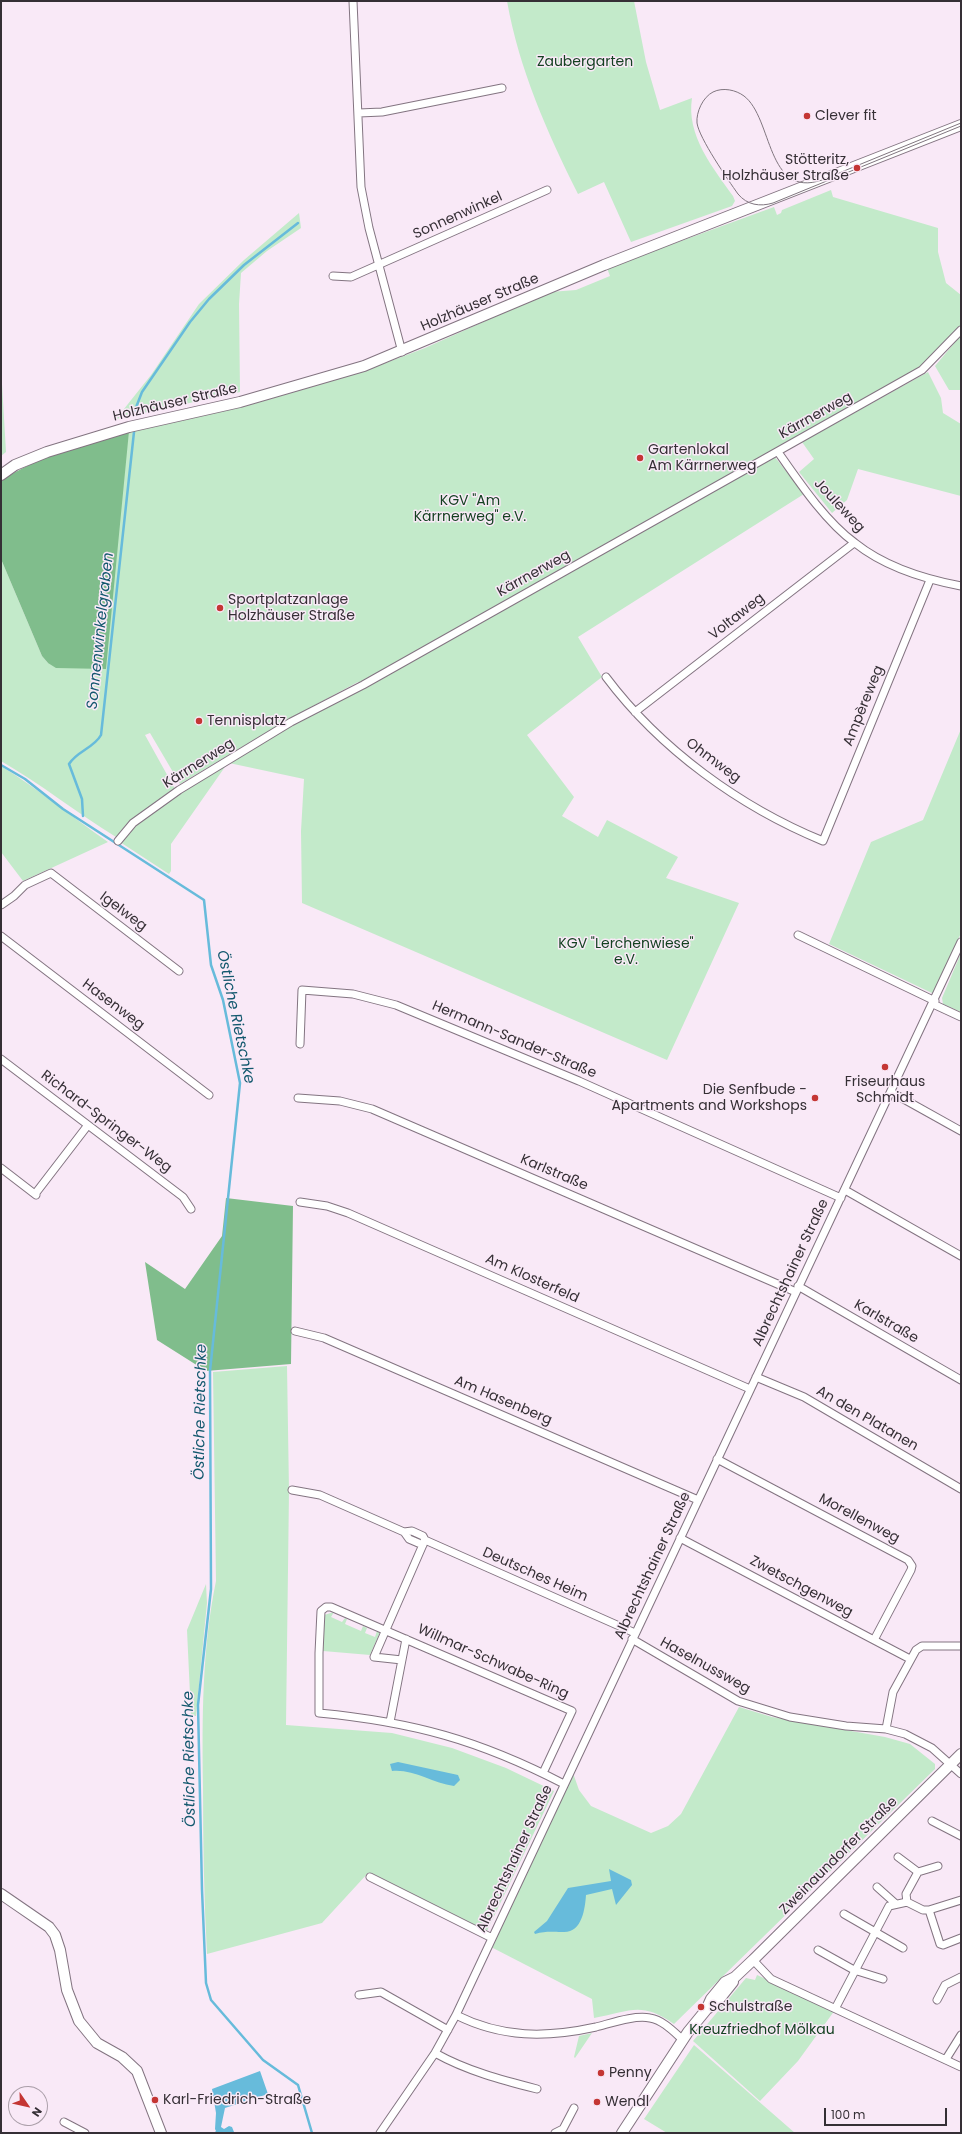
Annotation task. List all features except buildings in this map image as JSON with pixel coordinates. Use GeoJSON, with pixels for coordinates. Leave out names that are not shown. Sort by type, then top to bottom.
{"type":"FeatureCollection","features":[{"type":"Feature","properties":{"kind":"main road","name":"Holzhäuser Straße"},"geometry":{"type":"LineString","coordinates":[[1,475],[15,465],[47,452],[129,427],[240,402],[294,388],[364,366],[402,352],[610,263],[961,125]]}},
{"type":"Feature","properties":{"kind":"main road","name":"Zweinaundorfer Straße"},"geometry":{"type":"LineString","coordinates":[[622,2133],[683,2040],[706,2010],[718,2002],[735,1977],[961,1754]]}},
{"type":"Feature","properties":{"kind":"main road"},"geometry":{"type":"LineString","coordinates":[[1,1894],[49,1927],[58,1942],[67,1990],[80,2021],[97,2043],[122,2057],[137,2071],[161,2133]]}},
{"type":"Feature","properties":{"kind":"street"},"geometry":{"type":"LineString","coordinates":[[353,1],[361,187],[368,228],[402,352]]}},
{"type":"Feature","properties":{"kind":"street"},"geometry":{"type":"LineString","coordinates":[[359,113],[382,112],[502,88]]}},
{"type":"Feature","properties":{"kind":"street","name":"Sonnenwinkel"},"geometry":{"type":"LineString","coordinates":[[333,276],[351,277],[379,266],[547,190]]}},
{"type":"Feature","properties":{"kind":"street","name":"Kärrnerweg"},"geometry":{"type":"LineString","coordinates":[[118,841],[133,823],[179,790],[291,722],[363,684],[922,370],[961,330]]}},
{"type":"Feature","properties":{"kind":"street","name":"Jouleweg"},"geometry":{"type":"LineString","coordinates":[[778,452],[816,501],[854,543],[900,569],[930,580],[961,586]]}},
{"type":"Feature","properties":{"kind":"street","name":"Voltaweg"},"geometry":{"type":"LineString","coordinates":[[635,712],[854,543]]}},
{"type":"Feature","properties":{"kind":"street","name":"Ampèreweg"},"geometry":{"type":"LineString","coordinates":[[823,841],[930,580]]}},
{"type":"Feature","properties":{"kind":"street","name":"Ohmweg"},"geometry":{"type":"LineString","coordinates":[[606,677],[635,712],[685,758],[742,800],[797,830],[823,841]]}},
{"type":"Feature","properties":{"kind":"street","name":"Igelweg"},"geometry":{"type":"LineString","coordinates":[[1,905],[14,896],[25,885],[52,873],[178,971]]}},
{"type":"Feature","properties":{"kind":"street"},"geometry":{"type":"LineString","coordinates":[[798,935],[961,1017]]}},
{"type":"Feature","properties":{"kind":"street","name":"Hasenweg"},"geometry":{"type":"LineString","coordinates":[[1,936],[210,1095]]}},
{"type":"Feature","properties":{"kind":"street","name":"Albrechtshainer Straße"},"geometry":{"type":"LineString","coordinates":[[383,2132],[435,2053],[456,2015],[633,1636],[934,1003],[961,942]]}},
{"type":"Feature","properties":{"kind":"street","name":"Hermann-Sander-Straße"},"geometry":{"type":"LineString","coordinates":[[300,1044],[302,990],[353,994],[396,1005],[579,1081],[841,1198]]}},
{"type":"Feature","properties":{"kind":"street","name":"Richard-Springer-Weg"},"geometry":{"type":"LineString","coordinates":[[1,1059],[183,1197],[191,1209]]}},
{"type":"Feature","properties":{"kind":"street"},"geometry":{"type":"LineString","coordinates":[[892,1092],[961,1132]]}},
{"type":"Feature","properties":{"kind":"street","name":"Karlstraße"},"geometry":{"type":"LineString","coordinates":[[298,1098],[340,1101],[372,1109],[797,1289],[961,1380]]}},
{"type":"Feature","properties":{"kind":"street"},"geometry":{"type":"LineString","coordinates":[[1,1168],[35,1194],[88,1125]]}},
{"type":"Feature","properties":{"kind":"street"},"geometry":{"type":"LineString","coordinates":[[844,1190],[961,1256]]}},
{"type":"Feature","properties":{"kind":"street","name":"Am Klosterfeld"},"geometry":{"type":"LineString","coordinates":[[300,1202],[327,1206],[348,1213],[750,1389]]}},
{"type":"Feature","properties":{"kind":"street","name":"Am Hasenberg"},"geometry":{"type":"LineString","coordinates":[[295,1331],[324,1338],[698,1500]]}},
{"type":"Feature","properties":{"kind":"street","name":"An den Platanen"},"geometry":{"type":"LineString","coordinates":[[756,1377],[804,1397],[961,1489]]}},
{"type":"Feature","properties":{"kind":"street","name":"Morellenweg"},"geometry":{"type":"LineString","coordinates":[[717,1459],[908,1560],[912,1566],[911,1570],[874,1640]]}},
{"type":"Feature","properties":{"kind":"street","name":"Deutsches Heim"},"geometry":{"type":"LineString","coordinates":[[292,1490],[320,1495],[404,1532],[412,1531],[423,1536],[424,1543],[633,1636]]}},
{"type":"Feature","properties":{"kind":"street","name":"Zwetschgenweg"},"geometry":{"type":"LineString","coordinates":[[680,1538],[910,1659]]}},
{"type":"Feature","properties":{"kind":"street"},"geometry":{"type":"LineString","coordinates":[[402,1660],[374,1657],[424,1543]]}},
{"type":"Feature","properties":{"kind":"street","name":"Willmar-Schwabe-Ring"},"geometry":{"type":"LineString","coordinates":[[543,1773],[572,1711],[331,1607],[326,1607],[321,1611],[318,1653],[319,1713],[390,1722],[426,1729],[462,1739],[496,1752],[564,1784]]}},
{"type":"Feature","properties":{"kind":"street","name":"Haselnussweg"},"geometry":{"type":"LineString","coordinates":[[633,1636],[732,1698],[760,1709],[790,1718],[846,1726],[886,1729],[905,1734],[923,1742],[951,1764],[961,1774]]}},
{"type":"Feature","properties":{"kind":"street","name":"Willmar-Schwabe-Ring"},"geometry":{"type":"LineString","coordinates":[[390,1722],[406,1639]]}},
{"type":"Feature","properties":{"kind":"street"},"geometry":{"type":"LineString","coordinates":[[886,1729],[892,1692],[916,1650],[922,1646],[961,1646]]}},
{"type":"Feature","properties":{"kind":"street"},"geometry":{"type":"LineString","coordinates":[[932,1821],[961,1836]]}},
{"type":"Feature","properties":{"kind":"street"},"geometry":{"type":"LineString","coordinates":[[898,1857],[918,1872]]}},
{"type":"Feature","properties":{"kind":"street"},"geometry":{"type":"LineString","coordinates":[[907,1902],[906,1894],[918,1872],[938,1866]]}},
{"type":"Feature","properties":{"kind":"street"},"geometry":{"type":"LineString","coordinates":[[370,1877],[492,1938]]}},
{"type":"Feature","properties":{"kind":"street"},"geometry":{"type":"LineString","coordinates":[[877,1887],[896,1904]]}},
{"type":"Feature","properties":{"kind":"street"},"geometry":{"type":"LineString","coordinates":[[836,2008],[854,1970],[887,1908],[896,1904],[907,1902],[923,1910],[930,1910],[961,1900]]}},
{"type":"Feature","properties":{"kind":"street"},"geometry":{"type":"LineString","coordinates":[[930,1910],[940,1944],[943,1945],[961,1938]]}},
{"type":"Feature","properties":{"kind":"street"},"geometry":{"type":"LineString","coordinates":[[844,1914],[874,1933],[903,1948]]}},
{"type":"Feature","properties":{"kind":"street"},"geometry":{"type":"LineString","coordinates":[[818,1950],[854,1970],[882,1980]]}},
{"type":"Feature","properties":{"kind":"street"},"geometry":{"type":"LineString","coordinates":[[753,1960],[771,1979],[961,2067]]}},
{"type":"Feature","properties":{"kind":"street"},"geometry":{"type":"LineString","coordinates":[[937,2000],[945,1985],[961,1977]]}},
{"type":"Feature","properties":{"kind":"street"},"geometry":{"type":"LineString","coordinates":[[359,1995],[380,1992],[448,2030]]}},
{"type":"Feature","properties":{"kind":"street"},"geometry":{"type":"LineString","coordinates":[[456,2015],[502,2032],[529,2035],[567,2033],[634,2018],[648,2018],[660,2022],[683,2040]]}},
{"type":"Feature","properties":{"kind":"street"},"geometry":{"type":"LineString","coordinates":[[946,2059],[961,2035]]}},
{"type":"Feature","properties":{"kind":"street"},"geometry":{"type":"LineString","coordinates":[[435,2053],[488,2076],[538,2089]]}},
{"type":"Feature","properties":{"kind":"street"},"geometry":{"type":"LineString","coordinates":[[555,2133],[563,2129],[574,2108]]}},
{"type":"Feature","properties":{"kind":"street"},"geometry":{"type":"LineString","coordinates":[[64,2122],[85,2133]]}},
{"type":"Feature","properties":{"kind":"green space","name":"Zaubergarten"},"geometry":{"type":"Polygon","coordinates":[[[507,1],[634,1],[646,62],[660,110],[692,98],[691,112],[697,138],[717,174],[733,196],[735,201],[732,206],[631,242],[604,182],[578,194],[535,100],[519,51],[507,1]]]}},
{"type":"Feature","properties":{"kind":"green space"},"geometry":{"type":"Polygon","coordinates":[[[831,190],[833,197],[938,228],[938,252],[946,283],[961,295],[961,326],[927,363],[771,452],[804,494],[578,637],[602,677],[527,735],[574,797],[562,816],[598,837],[607,820],[678,857],[666,878],[739,903],[667,1060],[302,903],[301,831],[304,779],[229,763],[294,723],[362,687],[358,682],[289,719],[180,784],[150,733],[145,735],[175,789],[125,826],[116,837],[1,761],[1,559],[42,656],[48,663],[129,431],[246,406],[359,373],[425,348],[550,292],[576,290],[610,276],[607,268],[774,207],[777,215],[781,213],[782,210],[831,190]]]}},
{"type":"Feature","properties":{"kind":"green space"},"geometry":{"type":"Polygon","coordinates":[[[299,213],[301,228],[267,251],[241,273],[239,304],[240,392],[116,419],[151,375],[199,304],[244,260],[299,213]]]}},
{"type":"Feature","properties":{"kind":"green space"},"geometry":{"type":"Polygon","coordinates":[[[961,335],[961,390],[949,390],[935,366],[961,335]]]}},
{"type":"Feature","properties":{"kind":"green space"},"geometry":{"type":"Polygon","coordinates":[[[1,367],[6,452],[1,456],[1,367]]]}},
{"type":"Feature","properties":{"kind":"green space"},"geometry":{"type":"Polygon","coordinates":[[[928,372],[941,398],[943,413],[961,424],[961,496],[858,469],[847,500],[832,513],[799,472],[814,459],[802,442],[928,372]]]}},
{"type":"Feature","properties":{"kind":"green space"},"geometry":{"type":"Polygon","coordinates":[[[129,431],[106,669],[56,668],[48,663],[42,656],[1,559],[1,481],[47,457],[129,431]]]}},
{"type":"Feature","properties":{"kind":"green space"},"geometry":{"type":"Polygon","coordinates":[[[961,729],[961,933],[934,994],[829,944],[871,842],[923,820],[961,729]]]}},
{"type":"Feature","properties":{"kind":"green space"},"geometry":{"type":"Polygon","coordinates":[[[227,764],[171,844],[171,871],[169,874],[120,842],[131,830],[157,809],[227,764]]]}},
{"type":"Feature","properties":{"kind":"green space"},"geometry":{"type":"Polygon","coordinates":[[[1,766],[108,842],[23,881],[1,852],[1,766]]]}},
{"type":"Feature","properties":{"kind":"green space"},"geometry":{"type":"Polygon","coordinates":[[[961,953],[961,1012],[943,1004],[942,998],[961,953]]]}},
{"type":"Feature","properties":{"kind":"green space"},"geometry":{"type":"Polygon","coordinates":[[[226,1198],[293,1206],[291,1364],[206,1371],[157,1340],[145,1262],[185,1289],[222,1236],[226,1198]]]}},
{"type":"Feature","properties":{"kind":"green space"},"geometry":{"type":"Polygon","coordinates":[[[287,1366],[289,1491],[286,1725],[392,1733],[452,1748],[506,1768],[554,1791],[487,1931],[368,1873],[322,1923],[207,1954],[204,1871],[203,1735],[205,1658],[211,1607],[216,1581],[213,1372],[287,1366]]]}},
{"type":"Feature","properties":{"kind":"green space"},"geometry":{"type":"Polygon","coordinates":[[[206,1584],[207,1603],[196,1716],[191,1716],[187,1630],[206,1584]]]}},
{"type":"Feature","properties":{"kind":"green space"},"geometry":{"type":"Polygon","coordinates":[[[334,1612],[331,1617],[342,1622],[345,1618],[347,1619],[345,1624],[361,1631],[363,1626],[367,1628],[365,1633],[375,1637],[377,1631],[380,1632],[370,1655],[323,1651],[324,1615],[334,1612]]]}},
{"type":"Feature","properties":{"kind":"green space"},"geometry":{"type":"Polygon","coordinates":[[[739,1707],[772,1717],[885,1737],[910,1744],[935,1764],[935,1769],[674,2024],[653,2012],[644,2010],[627,2011],[594,2018],[592,1999],[491,1947],[573,1773],[579,1790],[591,1806],[651,1833],[668,1826],[681,1814],[739,1707]]]}},
{"type":"Feature","properties":{"kind":"green space","name":"Kreuzfriedhof Mölkau"},"geometry":{"type":"Polygon","coordinates":[[[757,1975],[835,2010],[798,2061],[760,2101],[693,2041],[746,1978],[755,1980],[757,1975]]]}},
{"type":"Feature","properties":{"kind":"green space"},"geometry":{"type":"Polygon","coordinates":[[[592,2033],[575,2058],[579,2036],[592,2033]]]}},
{"type":"Feature","properties":{"kind":"green space"},"geometry":{"type":"Polygon","coordinates":[[[694,2045],[795,2133],[667,2133],[644,2119],[694,2045]]]}},
{"type":"Feature","properties":{"kind":"water"},"geometry":{"type":"Polygon","coordinates":[[[398,1762],[458,1775],[460,1780],[454,1786],[408,1772],[392,1771],[390,1764],[398,1762]]]}},
{"type":"Feature","properties":{"kind":"water"},"geometry":{"type":"Polygon","coordinates":[[[609,1869],[631,1880],[632,1885],[616,1905],[612,1889],[586,1895],[585,1907],[581,1920],[574,1929],[569,1932],[545,1932],[535,1934],[534,1932],[547,1921],[568,1888],[611,1881],[609,1869]]]}},
{"type":"Feature","properties":{"kind":"water"},"geometry":{"type":"Polygon","coordinates":[[[260,2071],[268,2094],[225,2108],[221,2127],[224,2129],[229,2126],[232,2127],[234,2132],[214,2133],[216,2131],[216,2113],[212,2089],[260,2071]]]}},
{"type":"Feature","properties":{"kind":"waterway","name":"Sonnenwinkelgraben"},"geometry":{"type":"LineString","coordinates":[[135,410],[142,392],[190,322],[209,299],[244,265],[298,223]]}},
{"type":"Feature","properties":{"kind":"waterway","name":"Sonnenwinkelgraben"},"geometry":{"type":"LineString","coordinates":[[83,816],[82,799],[69,764],[76,756],[94,743],[101,735],[134,432]]}},
{"type":"Feature","properties":{"kind":"waterway","name":"Östliche Rietschke"},"geometry":{"type":"LineString","coordinates":[[1,765],[25,779],[63,809],[204,900],[211,965],[223,1000],[240,1083],[210,1371],[211,1589],[198,1705],[202,1890],[206,1983],[211,2000],[263,2060],[298,2085],[312,2133]]}},
{"type":"Feature","properties":{"kind":"tram line"},"geometry":{"type":"LineString","coordinates":[[961,123],[822,180],[804,183],[790,178],[780,168],[761,121],[753,107],[741,94],[725,89],[717,90],[709,94],[703,101],[697,119],[699,130],[708,148],[738,194],[745,201],[759,205],[773,203],[961,126]]}},
{"type":"Feature","properties":{"kind":"place","name":"Clever fit"},"geometry":{"type":"Point","coordinates":[807,116]}},
{"type":"Feature","properties":{"kind":"place","name":"Stötteritz, Holzhäuser Straße"},"geometry":{"type":"Point","coordinates":[857,168]}},
{"type":"Feature","properties":{"kind":"place","name":"Gartenlokal Am Kärrnerweg"},"geometry":{"type":"Point","coordinates":[640,458]}},
{"type":"Feature","properties":{"kind":"place","name":"Sportplatzanlage Holzhäuser Straße"},"geometry":{"type":"Point","coordinates":[220,608]}},
{"type":"Feature","properties":{"kind":"place","name":"Tennisplatz"},"geometry":{"type":"Point","coordinates":[199,721]}},
{"type":"Feature","properties":{"kind":"place","name":"Friseurhaus Schmidt"},"geometry":{"type":"Point","coordinates":[885,1067]}},
{"type":"Feature","properties":{"kind":"place","name":"Die Senfbude - Apartments and Workshops"},"geometry":{"type":"Point","coordinates":[815,1098]}},
{"type":"Feature","properties":{"kind":"place","name":"Schulstraße"},"geometry":{"type":"Point","coordinates":[701,2007]}},
{"type":"Feature","properties":{"kind":"place","name":"Penny"},"geometry":{"type":"Point","coordinates":[601,2073]}},
{"type":"Feature","properties":{"kind":"place","name":"Karl-Friedrich-Straße"},"geometry":{"type":"Point","coordinates":[155,2100]}},
{"type":"Feature","properties":{"kind":"place","name":"Wendl"},"geometry":{"type":"Point","coordinates":[597,2102]}},
{"type":"Feature","properties":{"kind":"park label","name":"KGV \"Am Kärrnerweg\" e.V."},"geometry":{"type":"Point","coordinates":[470,510]}},
{"type":"Feature","properties":{"kind":"park label","name":"KGV \"Lerchenwiese\" e.V."},"geometry":{"type":"Point","coordinates":[626,952]}}]}
